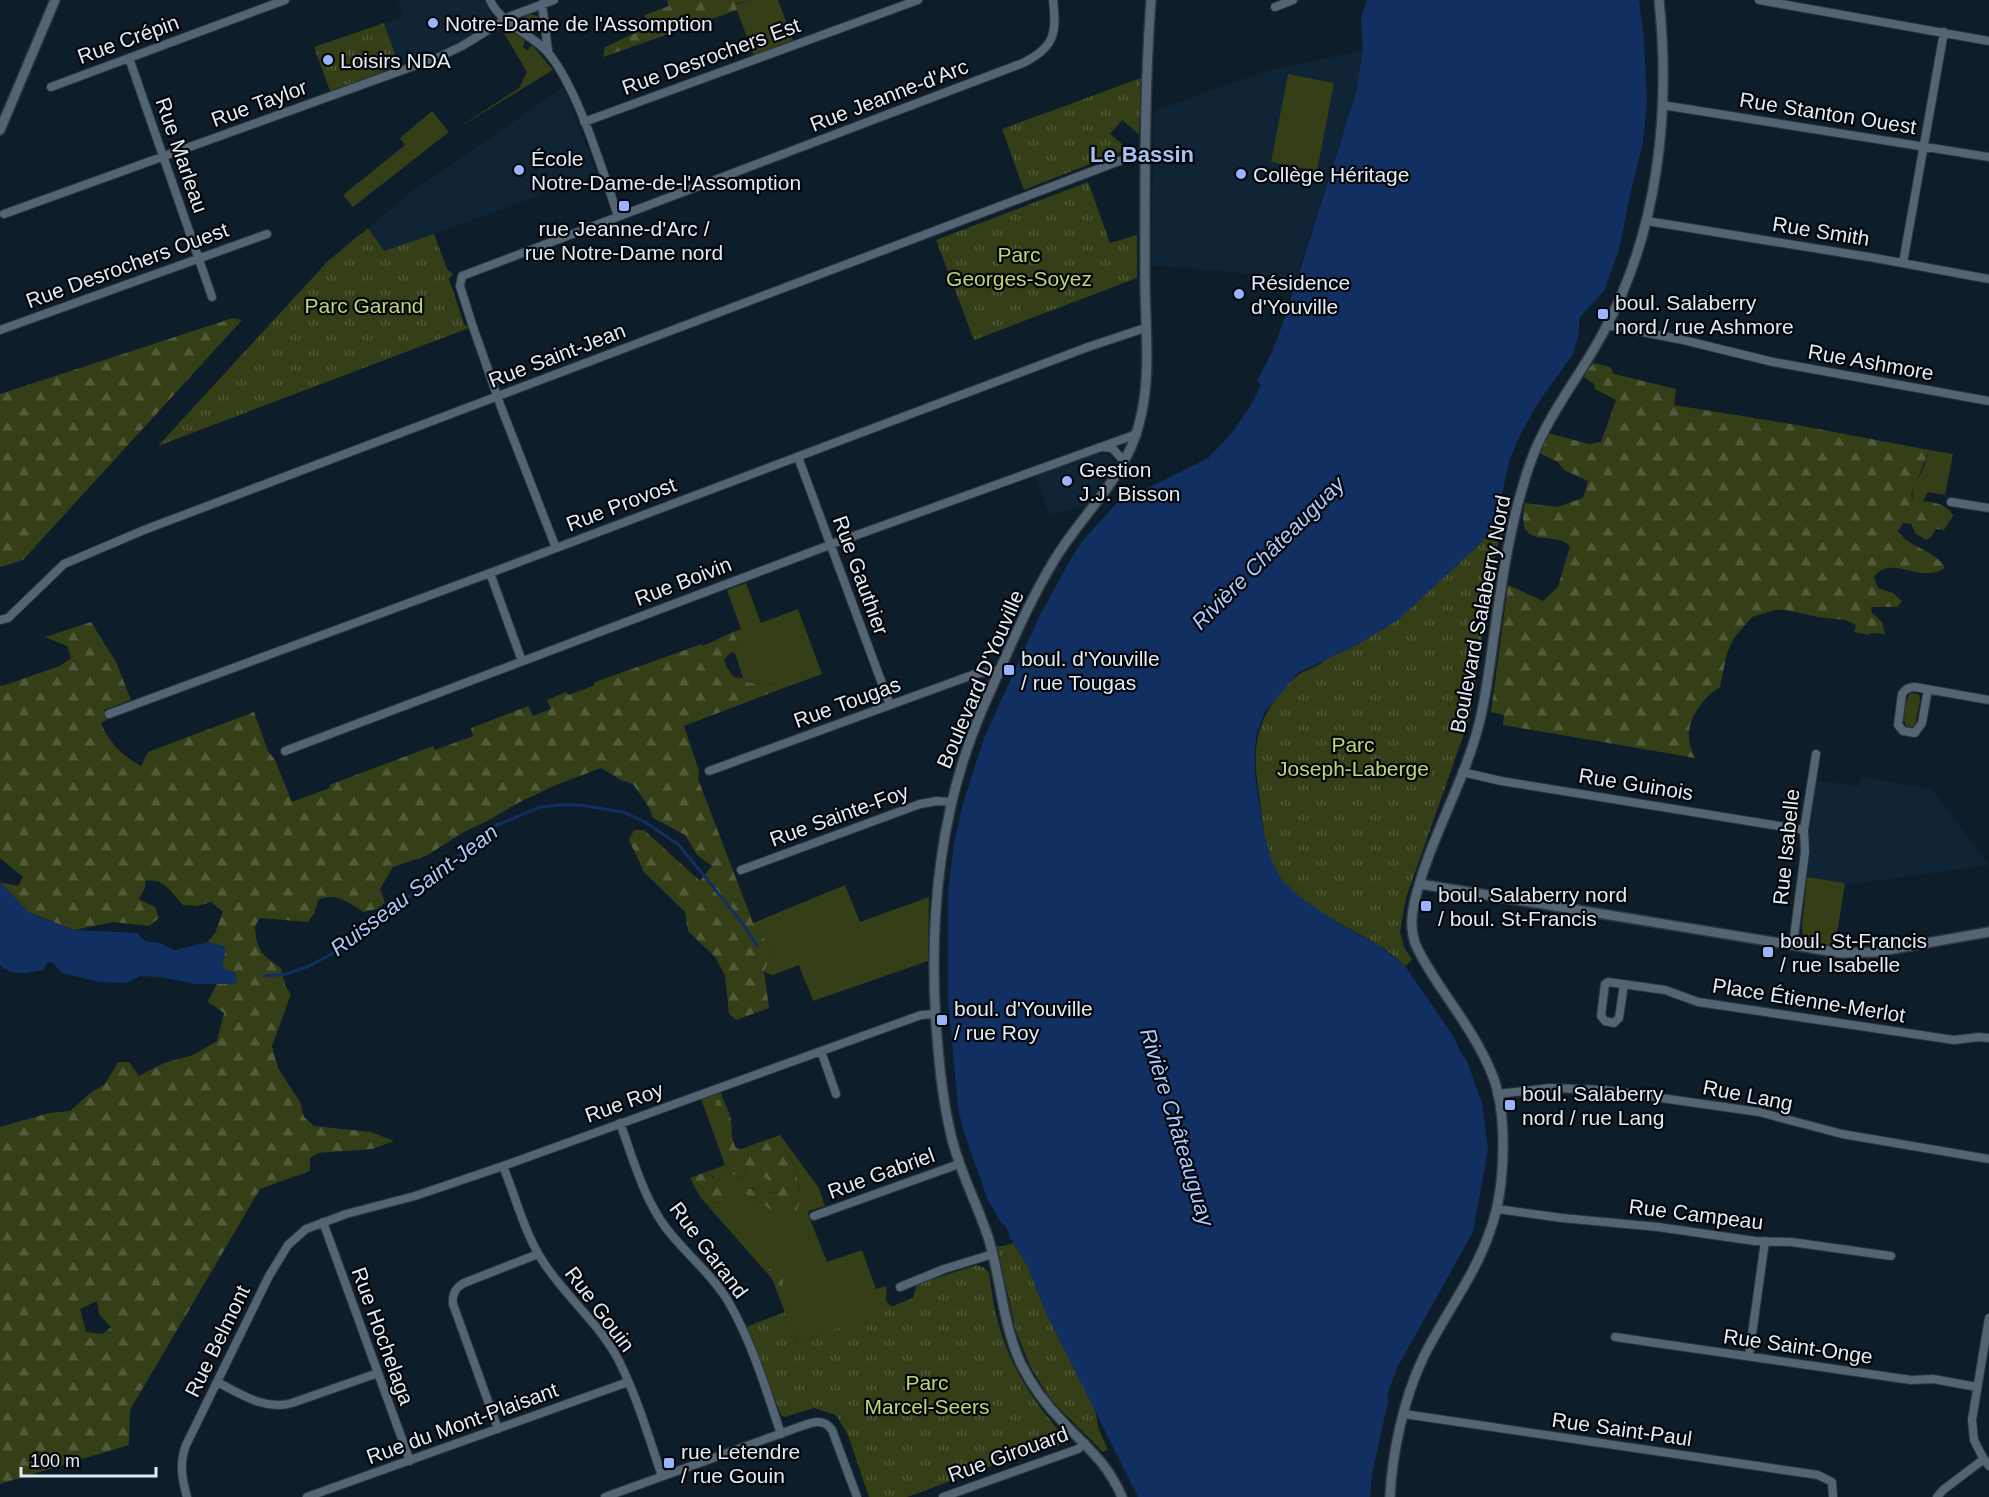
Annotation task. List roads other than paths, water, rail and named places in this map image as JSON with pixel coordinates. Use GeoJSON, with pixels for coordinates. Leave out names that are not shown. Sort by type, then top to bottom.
{"type":"FeatureCollection","features":[{"type":"Feature","properties":{"kind":"street"},"geometry":{"type":"LineString","coordinates":[[0,130],[56,0]]}},
{"type":"Feature","properties":{"kind":"street","name":"Rue Crépin"},"geometry":{"type":"LineString","coordinates":[[51,87],[285,0]]}},
{"type":"Feature","properties":{"kind":"street"},"geometry":{"type":"LineString","coordinates":[[490,0],[495,10],[506,20],[533,38],[548,52],[564,77],[584,122],[618,216]]}},
{"type":"Feature","properties":{"kind":"street","name":"Rue Taylor"},"geometry":{"type":"LineString","coordinates":[[4,214],[439,57],[516,14],[554,0]]}},
{"type":"Feature","properties":{"kind":"street","name":"Rue Desrochers Est"},"geometry":{"type":"LineString","coordinates":[[584,122],[918,0]]}},
{"type":"Feature","properties":{"kind":"street","name":"Rue Jeanne-d'Arc"},"geometry":{"type":"LineString","coordinates":[[498,398],[461,291],[460,279],[470,272],[974,83],[1031,59],[1042,51],[1053,36],[1055,26],[1053,0]]}},
{"type":"Feature","properties":{"kind":"street","name":"Boulevard D'Youville"},"geometry":{"type":"LineString","coordinates":[[1122,1497],[1097,1455],[1041,1397],[1022,1364],[1006,1320],[993,1254],[959,1164],[944,1100],[936,1014],[936,900],[940,858],[951,802],[970,739],[1031,601],[1056,557],[1111,483],[1137,434],[1146,384],[1145,155],[1151,0]]}},
{"type":"Feature","properties":{"kind":"street"},"geometry":{"type":"LineString","coordinates":[[1275,7],[1293,0]]}},
{"type":"Feature","properties":{"kind":"street","name":"Boulevard Salaberry Nord"},"geometry":{"type":"LineString","coordinates":[[1390,1497],[1393,1463],[1416,1375],[1487,1241],[1497,1209],[1503,1148],[1497,1094],[1491,1073],[1481,1052],[1415,944],[1412,918],[1420,884],[1481,717],[1506,559],[1528,470],[1554,412],[1607,325],[1633,265],[1647,221],[1658,151],[1662,105],[1659,0]]}},
{"type":"Feature","properties":{"kind":"street"},"geometry":{"type":"LineString","coordinates":[[1759,0],[1989,41]]}},
{"type":"Feature","properties":{"kind":"street"},"geometry":{"type":"LineString","coordinates":[[542,4],[548,52]]}},
{"type":"Feature","properties":{"kind":"street"},"geometry":{"type":"LineString","coordinates":[[1903,263],[1944,32]]}},
{"type":"Feature","properties":{"kind":"street","name":"Rue Marleau"},"geometry":{"type":"LineString","coordinates":[[129,58],[212,297]]}},
{"type":"Feature","properties":{"kind":"street","name":"Rue Stanton Ouest"},"geometry":{"type":"LineString","coordinates":[[1662,105],[1989,158]]}},
{"type":"Feature","properties":{"kind":"street","name":"Rue Saint-Jean"},"geometry":{"type":"LineString","coordinates":[[0,620],[8,618],[57,570],[77,558],[155,526],[1122,160],[1145,155]]}},
{"type":"Feature","properties":{"kind":"street","name":"Rue Smith"},"geometry":{"type":"LineString","coordinates":[[1647,221],[1989,279]]}},
{"type":"Feature","properties":{"kind":"street","name":"Rue Desrochers Ouest"},"geometry":{"type":"LineString","coordinates":[[0,330],[267,234]]}},
{"type":"Feature","properties":{"kind":"street","name":"Rue Ashmore"},"geometry":{"type":"LineString","coordinates":[[1607,325],[1683,340],[1773,362],[1989,401]]}},
{"type":"Feature","properties":{"kind":"street","name":"Rue Provost"},"geometry":{"type":"LineString","coordinates":[[109,714],[1088,347],[1145,328]]}},
{"type":"Feature","properties":{"kind":"street"},"geometry":{"type":"LineString","coordinates":[[498,398],[556,548]]}},
{"type":"Feature","properties":{"kind":"street","name":"Rue Boivin"},"geometry":{"type":"LineString","coordinates":[[285,751],[831,545],[1137,434]]}},
{"type":"Feature","properties":{"kind":"street"},"geometry":{"type":"LineString","coordinates":[[1096,447],[1112,448],[1124,461]]}},
{"type":"Feature","properties":{"kind":"street","name":"Rue Gauthier"},"geometry":{"type":"LineString","coordinates":[[798,457],[890,705]]}},
{"type":"Feature","properties":{"kind":"street"},"geometry":{"type":"LineString","coordinates":[[1951,502],[1989,508]]}},
{"type":"Feature","properties":{"kind":"street"},"geometry":{"type":"LineString","coordinates":[[490,573],[522,661]]}},
{"type":"Feature","properties":{"kind":"street","name":"Rue Tougas"},"geometry":{"type":"LineString","coordinates":[[709,771],[975,674],[1000,671]]}},
{"type":"Feature","properties":{"kind":"street"},"geometry":{"type":"LineString","coordinates":[[1928,689],[1920,728],[1915,733],[1903,731],[1898,721],[1904,691],[1911,687],[1928,689],[1989,700]]}},
{"type":"Feature","properties":{"kind":"street","name":"Rue Isabelle"},"geometry":{"type":"LineString","coordinates":[[1793,945],[1805,852],[1804,830],[1816,754]]}},
{"type":"Feature","properties":{"kind":"street","name":"Rue Guinois"},"geometry":{"type":"LineString","coordinates":[[1462,772],[1501,781],[1804,830]]}},
{"type":"Feature","properties":{"kind":"street","name":"Rue Sainte-Foy"},"geometry":{"type":"LineString","coordinates":[[741,870],[920,804],[937,801],[951,802]]}},
{"type":"Feature","properties":{"kind":"street"},"geometry":{"type":"LineString","coordinates":[[1420,884],[1835,952],[1862,954],[1989,932]]}},
{"type":"Feature","properties":{"kind":"street"},"geometry":{"type":"LineString","coordinates":[[1606,983],[1624,984],[1619,1018],[1614,1023],[1605,1021],[1601,1014],[1606,983]]}},
{"type":"Feature","properties":{"kind":"street","name":"Place Étienne-Merlot"},"geometry":{"type":"LineString","coordinates":[[1624,984],[1671,991],[1698,1002],[1954,1040],[1989,1038]]}},
{"type":"Feature","properties":{"kind":"street","name":"Rue Roy"},"geometry":{"type":"LineString","coordinates":[[323,1222],[415,1196],[921,1015],[936,1014]]}},
{"type":"Feature","properties":{"kind":"street"},"geometry":{"type":"LineString","coordinates":[[821,1051],[836,1094]]}},
{"type":"Feature","properties":{"kind":"street","name":"Rue Lang"},"geometry":{"type":"LineString","coordinates":[[1497,1094],[1550,1088],[1605,1090],[1759,1112],[1842,1134],[1989,1159]]}},
{"type":"Feature","properties":{"kind":"street","name":"Rue Garand"},"geometry":{"type":"LineString","coordinates":[[620,1123],[641,1181],[658,1217],[721,1291],[732,1308],[745,1336],[781,1434]]}},
{"type":"Feature","properties":{"kind":"street","name":"Rue Gabriel"},"geometry":{"type":"LineString","coordinates":[[814,1216],[959,1164]]}},
{"type":"Feature","properties":{"kind":"street","name":"Rue Gouin"},"geometry":{"type":"LineString","coordinates":[[503,1166],[538,1254],[558,1283],[610,1345],[628,1383],[662,1476]]}},
{"type":"Feature","properties":{"kind":"street","name":"Rue Campeau"},"geometry":{"type":"LineString","coordinates":[[1497,1209],[1765,1241],[1791,1242],[1891,1256]]}},
{"type":"Feature","properties":{"kind":"street","name":"Rue Hochelaga"},"geometry":{"type":"LineString","coordinates":[[323,1222],[410,1461]]}},
{"type":"Feature","properties":{"kind":"street","name":"Rue Belmont"},"geometry":{"type":"LineString","coordinates":[[187,1497],[182,1479],[182,1458],[186,1445],[217,1382],[282,1254],[299,1234],[323,1222]]}},
{"type":"Feature","properties":{"kind":"street"},"geometry":{"type":"LineString","coordinates":[[1749,1356],[1765,1241]]}},
{"type":"Feature","properties":{"kind":"street"},"geometry":{"type":"LineString","coordinates":[[498,1430],[453,1304],[453,1293],[464,1283],[538,1254]]}},
{"type":"Feature","properties":{"kind":"street"},"geometry":{"type":"LineString","coordinates":[[900,1287],[936,1272],[993,1254]]}},
{"type":"Feature","properties":{"kind":"street"},"geometry":{"type":"LineString","coordinates":[[1937,1497],[1943,1490],[1986,1463],[1974,1440],[1972,1428],[1989,1318]]}},
{"type":"Feature","properties":{"kind":"street","name":"Rue Saint-Onge"},"geometry":{"type":"LineString","coordinates":[[1615,1337],[1977,1388]]}},
{"type":"Feature","properties":{"kind":"street"},"geometry":{"type":"LineString","coordinates":[[217,1382],[263,1403],[278,1406],[378,1373]]}},
{"type":"Feature","properties":{"kind":"street","name":"Rue du Mont-Plaisant"},"geometry":{"type":"LineString","coordinates":[[307,1497],[628,1383]]}},
{"type":"Feature","properties":{"kind":"street","name":"Rue Saint-Paul"},"geometry":{"type":"LineString","coordinates":[[1404,1414],[1818,1475],[1832,1482],[1833,1497]]}},
{"type":"Feature","properties":{"kind":"street"},"geometry":{"type":"LineString","coordinates":[[604,1497],[817,1422],[827,1423],[832,1430],[857,1497]]}},
{"type":"Feature","properties":{"kind":"street","name":"Rue Girouard"},"geometry":{"type":"LineString","coordinates":[[943,1497],[962,1494],[1078,1449],[1085,1443]]}},
{"type":"Feature","properties":{"kind":"water","name":"Rivière Châteauguay"},"geometry":{"type":"Polygon","coordinates":[[[1367,0],[1639,0],[1644,40],[1647,101],[1643,142],[1619,250],[1604,291],[1580,317],[1573,354],[1538,403],[1521,433],[1509,461],[1498,514],[1482,542],[1398,620],[1357,645],[1298,673],[1265,712],[1257,732],[1255,775],[1263,829],[1271,859],[1281,879],[1301,898],[1338,923],[1380,946],[1405,966],[1454,1037],[1467,1061],[1482,1103],[1488,1149],[1473,1232],[1397,1368],[1387,1395],[1388,1402],[1372,1474],[1370,1497],[1138,1497],[1046,1313],[1027,1265],[1010,1238],[1006,1226],[1001,1223],[987,1198],[963,1129],[958,1107],[948,1000],[948,893],[954,843],[963,803],[984,738],[1039,617],[1073,555],[1084,539],[1116,504],[1208,458],[1231,434],[1250,407],[1261,385],[1257,381],[1273,350],[1285,317],[1356,93],[1363,50],[1361,17],[1367,0]]]}},
{"type":"Feature","properties":{"kind":"water"},"geometry":{"type":"Polygon","coordinates":[[[0,882],[28,912],[74,930],[137,933],[145,941],[159,943],[175,950],[208,942],[226,947],[222,968],[236,973],[237,984],[195,984],[161,977],[140,976],[127,983],[99,982],[62,973],[52,962],[47,963],[43,970],[31,972],[15,973],[5,969],[0,965],[0,882]]]}},
{"type":"Feature","properties":{"kind":"waterway","name":"Ruisseau Saint-Jean"},"geometry":{"type":"LineString","coordinates":[[264,976],[286,974],[309,966],[339,950],[374,925],[497,825],[540,807],[560,805],[580,805],[623,812],[645,822],[679,845],[743,924],[757,946]]}},
{"type":"Feature","properties":{"kind":"place","name":"Notre-Dame de l'Assomption"},"geometry":{"type":"Point","coordinates":[433,23]}},
{"type":"Feature","properties":{"kind":"place","name":"Loisirs NDA"},"geometry":{"type":"Point","coordinates":[328,60]}},
{"type":"Feature","properties":{"kind":"place","name":"École Notre-Dame-de-l'Assomption"},"geometry":{"type":"Point","coordinates":[519,170]}},
{"type":"Feature","properties":{"kind":"place","name":"Collège Héritage"},"geometry":{"type":"Point","coordinates":[1241,174]}},
{"type":"Feature","properties":{"kind":"place","name":"rue Jeanne-d'Arc / rue Notre-Dame nord"},"geometry":{"type":"Point","coordinates":[624,206]}},
{"type":"Feature","properties":{"kind":"place","name":"Résidence d'Youville"},"geometry":{"type":"Point","coordinates":[1239,294]}},
{"type":"Feature","properties":{"kind":"place","name":"boul. Salaberry nord / rue Ashmore"},"geometry":{"type":"Point","coordinates":[1603,314]}},
{"type":"Feature","properties":{"kind":"place","name":"Gestion J.J. Bisson"},"geometry":{"type":"Point","coordinates":[1067,481]}},
{"type":"Feature","properties":{"kind":"place","name":"boul. d'Youville / rue Tougas"},"geometry":{"type":"Point","coordinates":[1009,670]}},
{"type":"Feature","properties":{"kind":"place","name":"boul. Salaberry nord / boul. St-Francis"},"geometry":{"type":"Point","coordinates":[1426,906]}},
{"type":"Feature","properties":{"kind":"place","name":"boul. St-Francis / rue Isabelle"},"geometry":{"type":"Point","coordinates":[1768,952]}},
{"type":"Feature","properties":{"kind":"place","name":"boul. d'Youville / rue Roy"},"geometry":{"type":"Point","coordinates":[942,1020]}},
{"type":"Feature","properties":{"kind":"place","name":"boul. Salaberry nord / rue Lang"},"geometry":{"type":"Point","coordinates":[1510,1105]}},
{"type":"Feature","properties":{"kind":"place","name":"rue Letendre / rue Gouin"},"geometry":{"type":"Point","coordinates":[669,1463]}},
{"type":"Feature","properties":{"kind":"district","name":"Le Bassin"},"geometry":{"type":"Point","coordinates":[1142,154]}},
{"type":"Feature","properties":{"kind":"park label","name":"Parc Georges-Soyez"},"geometry":{"type":"Point","coordinates":[1019,266]}},
{"type":"Feature","properties":{"kind":"park label","name":"Parc Garand"},"geometry":{"type":"Point","coordinates":[364,305]}},
{"type":"Feature","properties":{"kind":"park label","name":"Parc Joseph-Laberge"},"geometry":{"type":"Point","coordinates":[1353,756]}},
{"type":"Feature","properties":{"kind":"park label","name":"Parc Marcel-Seers"},"geometry":{"type":"Point","coordinates":[927,1394]}}]}
